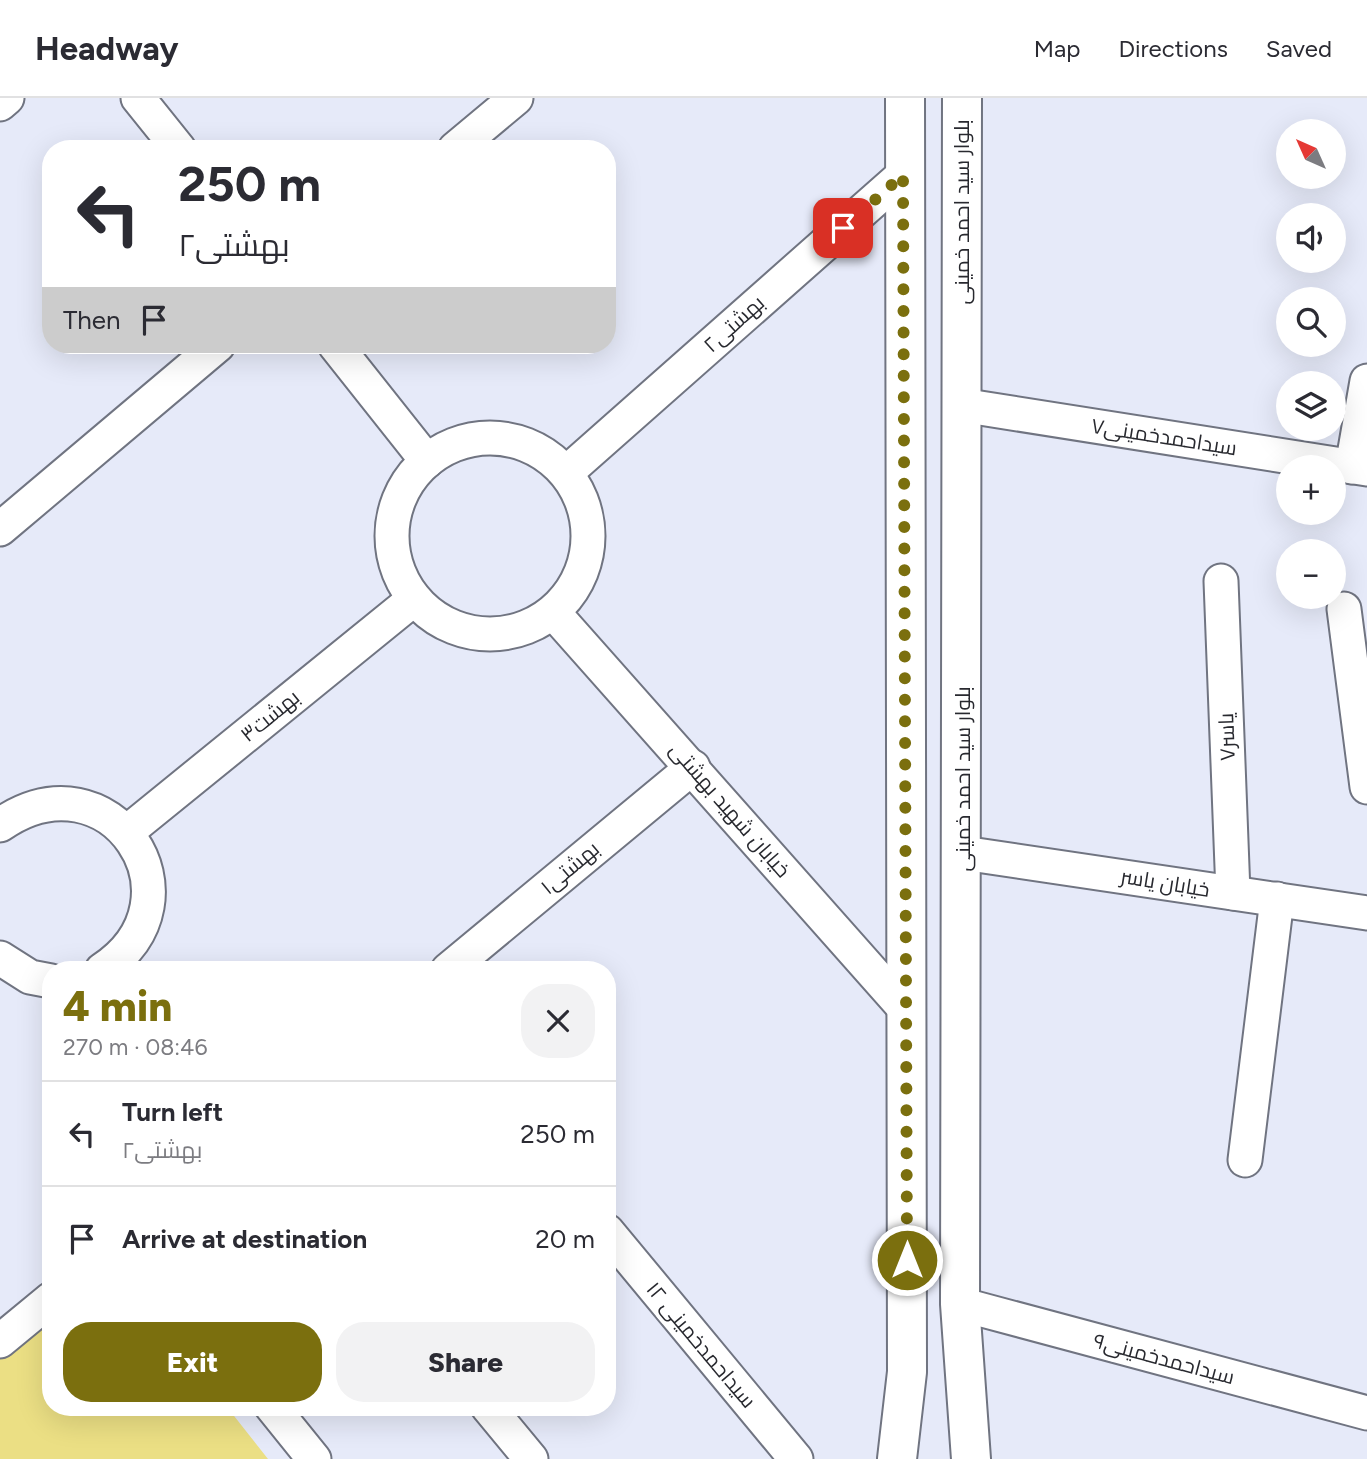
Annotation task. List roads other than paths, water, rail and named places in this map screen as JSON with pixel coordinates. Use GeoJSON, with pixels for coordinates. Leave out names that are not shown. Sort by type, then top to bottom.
{"type":"FeatureCollection","features":[{"type":"Feature","properties":{"kind":"main road"},"geometry":{"type":"LineString","coordinates":[[897,1459],[907,1372],[903,175],[905,98]]}},
{"type":"Feature","properties":{"kind":"main road","name":"بلوار سید احمد خمینی"},"geometry":{"type":"LineString","coordinates":[[962,98],[963,853],[960,1304],[971,1459]]}},
{"type":"Feature","properties":{"kind":"street"},"geometry":{"type":"LineString","coordinates":[[0,104],[7,98]]}},
{"type":"Feature","properties":{"kind":"street"},"geometry":{"type":"LineString","coordinates":[[138,98],[172,140]]}},
{"type":"Feature","properties":{"kind":"street"},"geometry":{"type":"LineString","coordinates":[[466,140],[516,98]]}},
{"type":"Feature","properties":{"kind":"street","name":"بهشتی۲"},"geometry":{"type":"LineString","coordinates":[[566,473],[903,175]]}},
{"type":"Feature","properties":{"kind":"street"},"geometry":{"type":"LineString","coordinates":[[0,528],[207,354]]}},
{"type":"Feature","properties":{"kind":"street"},"geometry":{"type":"LineString","coordinates":[[342,354],[427,460]]}},
{"type":"Feature","properties":{"kind":"street"},"geometry":{"type":"LineString","coordinates":[[1360,468],[1367,381]]}},
{"type":"Feature","properties":{"kind":"street","name":"سیداحمدخمینی۷"},"geometry":{"type":"LineString","coordinates":[[961,405],[1360,468]]}},
{"type":"Feature","properties":{"kind":"street"},"geometry":{"type":"LineString","coordinates":[[500,438],[525,444],[547,456],[566,473],[580,495],[587,519],[588,545],[582,570],[570,593],[552,612],[531,625],[506,634],[481,634],[456,629],[433,617],[414,599],[400,577],[393,553],[392,527],[398,502],[410,479],[427,460],[449,447],[474,440],[500,438]]}},
{"type":"Feature","properties":{"kind":"street","name":"یاسر۷"},"geometry":{"type":"LineString","coordinates":[[1221,582],[1233,893]]}},
{"type":"Feature","properties":{"kind":"street","name":"بهشت۳"},"geometry":{"type":"LineString","coordinates":[[127,832],[414,599]]}},
{"type":"Feature","properties":{"kind":"street"},"geometry":{"type":"LineString","coordinates":[[1344,609],[1367,787]]}},
{"type":"Feature","properties":{"kind":"street","name":"خیابان شهید بهشتی"},"geometry":{"type":"LineString","coordinates":[[552,612],[906,1010]]}},
{"type":"Feature","properties":{"kind":"street","name":"بهشتی۱"},"geometry":{"type":"LineString","coordinates":[[459,961],[692,767]]}},
{"type":"Feature","properties":{"kind":"street"},"geometry":{"type":"LineString","coordinates":[[0,825],[20,811],[42,804],[65,802],[99,812],[127,832],[140,851],[147,873],[149,897],[145,920],[120,961]]}},
{"type":"Feature","properties":{"kind":"street","name":"خیابان یاسر"},"geometry":{"type":"LineString","coordinates":[[963,853],[1367,913]]}},
{"type":"Feature","properties":{"kind":"street"},"geometry":{"type":"LineString","coordinates":[[1245,1160],[1277,900]]}},
{"type":"Feature","properties":{"kind":"street"},"geometry":{"type":"LineString","coordinates":[[0,958],[30,976],[42,979]]}},
{"type":"Feature","properties":{"kind":"street","name":"سیداحمدخمینی ۱۲"},"geometry":{"type":"LineString","coordinates":[[616,1242],[796,1459]]}},
{"type":"Feature","properties":{"kind":"street","name":"سیداحمدخمینی۹"},"geometry":{"type":"LineString","coordinates":[[960,1304],[1367,1413]]}},
{"type":"Feature","properties":{"kind":"street"},"geometry":{"type":"LineString","coordinates":[[0,1341],[42,1306]]}},
{"type":"Feature","properties":{"kind":"street"},"geometry":{"type":"LineString","coordinates":[[279,1416],[314,1459]]}},
{"type":"Feature","properties":{"kind":"street"},"geometry":{"type":"LineString","coordinates":[[495,1416],[531,1459]]}}]}
